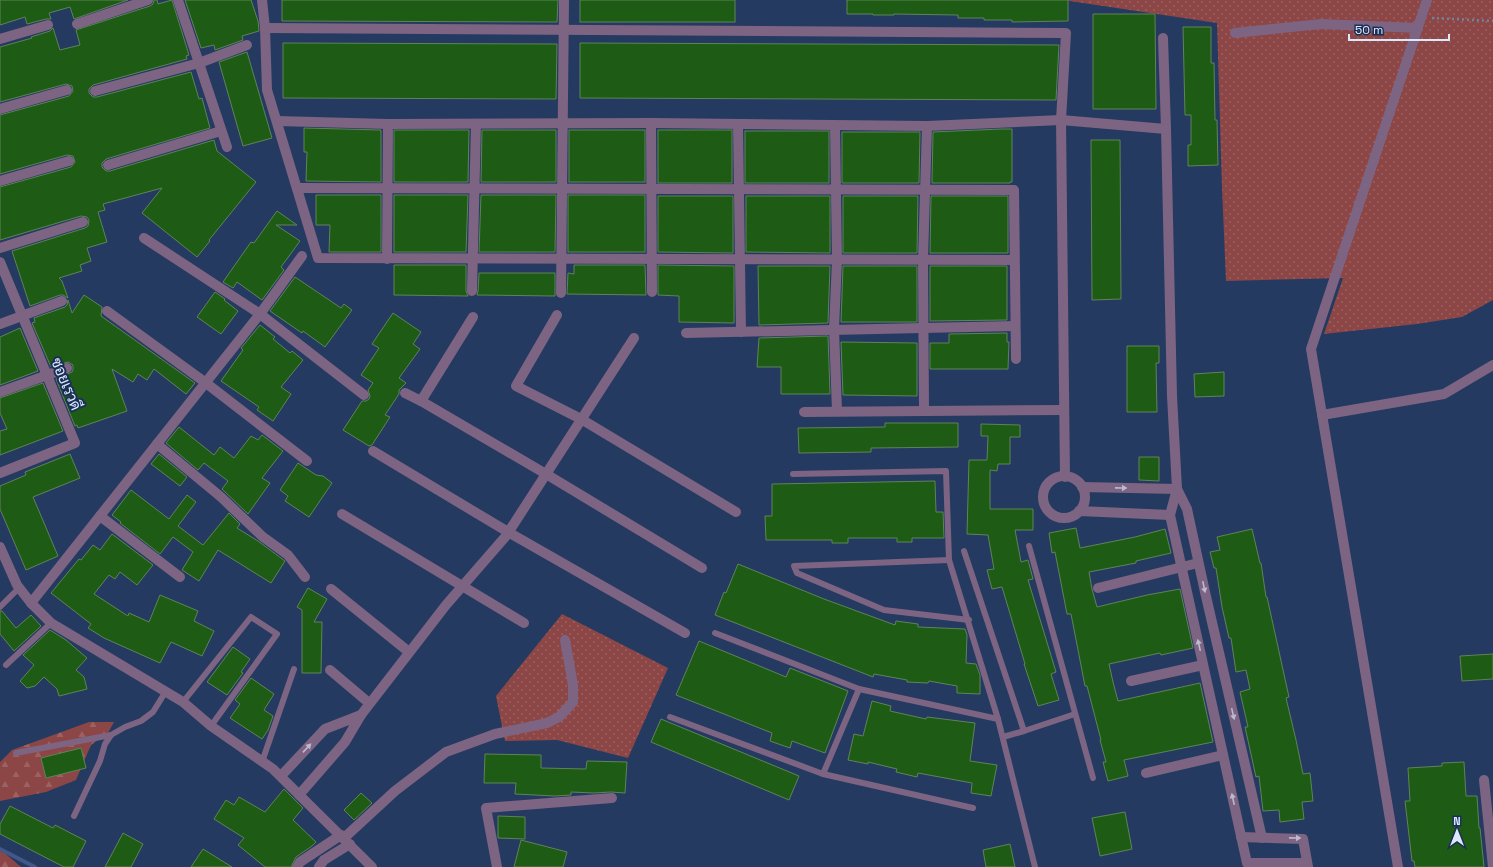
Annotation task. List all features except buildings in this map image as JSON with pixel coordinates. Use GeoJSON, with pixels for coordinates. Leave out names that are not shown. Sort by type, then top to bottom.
{"type":"FeatureCollection","features":[{"type":"Feature","properties":{"kind":"street"},"geometry":{"type":"LineString","coordinates":[[77,24],[148,0]]}},
{"type":"Feature","properties":{"kind":"street"},"geometry":{"type":"LineString","coordinates":[[178,0],[227,147]]}},
{"type":"Feature","properties":{"kind":"street"},"geometry":{"type":"LineString","coordinates":[[262,0],[265,28],[267,90],[318,258],[1014,260]]}},
{"type":"Feature","properties":{"kind":"street"},"geometry":{"type":"LineString","coordinates":[[561,293],[564,0]]}},
{"type":"Feature","properties":{"kind":"street"},"geometry":{"type":"LineString","coordinates":[[1398,867],[1311,349],[1428,0]]}},
{"type":"Feature","properties":{"kind":"street"},"geometry":{"type":"LineString","coordinates":[[1235,33],[1321,24],[1418,28]]}},
{"type":"Feature","properties":{"kind":"street"},"geometry":{"type":"LineString","coordinates":[[0,39],[48,25]]}},
{"type":"Feature","properties":{"kind":"street"},"geometry":{"type":"LineString","coordinates":[[265,28],[1066,33],[1061,120],[1065,476]]}},
{"type":"Feature","properties":{"kind":"street"},"geometry":{"type":"LineString","coordinates":[[1163,38],[1172,396],[1177,489],[1170,515],[1242,837],[1246,863],[1307,865],[1303,838],[1242,837]]}},
{"type":"Feature","properties":{"kind":"street"},"geometry":{"type":"LineString","coordinates":[[95,91],[199,63],[247,45]]}},
{"type":"Feature","properties":{"kind":"street"},"geometry":{"type":"LineString","coordinates":[[0,109],[67,90]]}},
{"type":"Feature","properties":{"kind":"street"},"geometry":{"type":"LineString","coordinates":[[277,121],[388,124],[651,123],[927,126],[1061,120],[1166,129]]}},
{"type":"Feature","properties":{"kind":"street"},"geometry":{"type":"LineString","coordinates":[[651,123],[652,292]]}},
{"type":"Feature","properties":{"kind":"street"},"geometry":{"type":"LineString","coordinates":[[387,258],[388,124]]}},
{"type":"Feature","properties":{"kind":"street"},"geometry":{"type":"LineString","coordinates":[[472,291],[476,124]]}},
{"type":"Feature","properties":{"kind":"street"},"geometry":{"type":"LineString","coordinates":[[738,124],[741,332]]}},
{"type":"Feature","properties":{"kind":"street"},"geometry":{"type":"LineString","coordinates":[[836,126],[837,260],[834,329],[837,411]]}},
{"type":"Feature","properties":{"kind":"street"},"geometry":{"type":"LineString","coordinates":[[924,411],[923,260],[927,126]]}},
{"type":"Feature","properties":{"kind":"street"},"geometry":{"type":"LineString","coordinates":[[108,165],[221,131]]}},
{"type":"Feature","properties":{"kind":"street"},"geometry":{"type":"LineString","coordinates":[[0,181],[69,161]]}},
{"type":"Feature","properties":{"kind":"street"},"geometry":{"type":"LineString","coordinates":[[297,188],[1014,190],[1016,359]]}},
{"type":"Feature","properties":{"kind":"street"},"geometry":{"type":"LineString","coordinates":[[0,248],[83,222]]}},
{"type":"Feature","properties":{"kind":"street"},"geometry":{"type":"LineString","coordinates":[[144,238],[260,314],[364,395]]}},
{"type":"Feature","properties":{"kind":"street"},"geometry":{"type":"LineString","coordinates":[[31,603],[260,314],[302,256]]}},
{"type":"Feature","properties":{"kind":"street","name":"ซอยเรวดี"},"geometry":{"type":"LineString","coordinates":[[0,262],[75,443],[0,473]]}},
{"type":"Feature","properties":{"kind":"street"},"geometry":{"type":"LineString","coordinates":[[0,324],[22,314],[62,301]]}},
{"type":"Feature","properties":{"kind":"street"},"geometry":{"type":"LineString","coordinates":[[107,311],[206,383],[307,461]]}},
{"type":"Feature","properties":{"kind":"street"},"geometry":{"type":"LineString","coordinates":[[557,315],[516,386],[581,419],[736,512]]}},
{"type":"Feature","properties":{"kind":"street"},"geometry":{"type":"LineString","coordinates":[[421,401],[473,317]]}},
{"type":"Feature","properties":{"kind":"street"},"geometry":{"type":"LineString","coordinates":[[686,333],[1015,326]]}},
{"type":"Feature","properties":{"kind":"street"},"geometry":{"type":"LineString","coordinates":[[299,795],[345,742],[361,715],[409,652],[508,532],[634,338]]}},
{"type":"Feature","properties":{"kind":"street"},"geometry":{"type":"LineString","coordinates":[[1322,415],[1444,394],[1493,365]]}},
{"type":"Feature","properties":{"kind":"street"},"geometry":{"type":"LineString","coordinates":[[0,392],[67,368]]}},
{"type":"Feature","properties":{"kind":"street"},"geometry":{"type":"LineString","coordinates":[[405,393],[546,474],[702,568]]}},
{"type":"Feature","properties":{"kind":"street"},"geometry":{"type":"LineString","coordinates":[[804,412],[1064,410]]}},
{"type":"Feature","properties":{"kind":"street"},"geometry":{"type":"LineString","coordinates":[[157,444],[221,497],[263,537],[288,555],[305,577]]}},
{"type":"Feature","properties":{"kind":"street"},"geometry":{"type":"LineString","coordinates":[[373,451],[508,532],[685,633]]}},
{"type":"Feature","properties":{"kind":"street"},"geometry":{"type":"LineString","coordinates":[[1079,512],[1084,500],[1084,493],[1082,487],[1073,478],[1065,476],[1054,479],[1045,488],[1043,500],[1045,506],[1049,512],[1061,517],[1073,515],[1079,512],[1170,515]]}},
{"type":"Feature","properties":{"kind":"street"},"geometry":{"type":"LineString","coordinates":[[1082,487],[1177,489]]}},
{"type":"Feature","properties":{"kind":"street"},"geometry":{"type":"LineString","coordinates":[[1177,489],[1187,509],[1198,564],[1262,838]]}},
{"type":"Feature","properties":{"kind":"street"},"geometry":{"type":"LineString","coordinates":[[342,514],[524,623]]}},
{"type":"Feature","properties":{"kind":"street"},"geometry":{"type":"LineString","coordinates":[[100,516],[180,577]]}},
{"type":"Feature","properties":{"kind":"street"},"geometry":{"type":"LineString","coordinates":[[0,547],[19,588],[31,603],[51,623],[183,702],[211,726],[273,769],[372,867]]}},
{"type":"Feature","properties":{"kind":"street"},"geometry":{"type":"LineString","coordinates":[[1098,588],[1198,564]]}},
{"type":"Feature","properties":{"kind":"street"},"geometry":{"type":"LineString","coordinates":[[331,589],[409,652]]}},
{"type":"Feature","properties":{"kind":"street"},"geometry":{"type":"LineString","coordinates":[[319,867],[345,839],[395,791],[446,752],[495,734],[547,723],[559,717],[573,702],[573,685],[565,640]]}},
{"type":"Feature","properties":{"kind":"street"},"geometry":{"type":"LineString","coordinates":[[1131,681],[1203,665]]}},
{"type":"Feature","properties":{"kind":"street"},"geometry":{"type":"LineString","coordinates":[[330,670],[370,703]]}},
{"type":"Feature","properties":{"kind":"street"},"geometry":{"type":"LineString","coordinates":[[281,776],[325,729],[361,715]]}},
{"type":"Feature","properties":{"kind":"street"},"geometry":{"type":"LineString","coordinates":[[1146,773],[1223,755]]}},
{"type":"Feature","properties":{"kind":"street"},"geometry":{"type":"LineString","coordinates":[[1484,780],[1493,867]]}},
{"type":"Feature","properties":{"kind":"street"},"geometry":{"type":"LineString","coordinates":[[497,867],[486,808],[612,798]]}},
{"type":"Feature","properties":{"kind":"street"},"geometry":{"type":"LineString","coordinates":[[296,867],[300,862],[345,839]]}},
{"type":"Feature","properties":{"kind":"lane"},"geometry":{"type":"LineString","coordinates":[[793,474],[946,470],[949,560],[969,620],[1003,736],[1035,867]]}},
{"type":"Feature","properties":{"kind":"lane"},"geometry":{"type":"LineString","coordinates":[[1029,546],[1093,778]]}},
{"type":"Feature","properties":{"kind":"lane"},"geometry":{"type":"LineString","coordinates":[[964,551],[1024,730]]}},
{"type":"Feature","properties":{"kind":"lane"},"geometry":{"type":"LineString","coordinates":[[949,560],[794,566],[797,573],[884,610],[969,620]]}},
{"type":"Feature","properties":{"kind":"lane"},"geometry":{"type":"LineString","coordinates":[[0,607],[19,588]]}},
{"type":"Feature","properties":{"kind":"lane"},"geometry":{"type":"LineString","coordinates":[[183,702],[251,617],[278,634],[211,726]]}},
{"type":"Feature","properties":{"kind":"lane"},"geometry":{"type":"LineString","coordinates":[[6,666],[51,623]]}},
{"type":"Feature","properties":{"kind":"lane"},"geometry":{"type":"LineString","coordinates":[[715,632],[859,689],[998,719]]}},
{"type":"Feature","properties":{"kind":"lane"},"geometry":{"type":"LineString","coordinates":[[262,762],[294,669]]}},
{"type":"Feature","properties":{"kind":"lane"},"geometry":{"type":"LineString","coordinates":[[823,774],[859,689]]}},
{"type":"Feature","properties":{"kind":"lane"},"geometry":{"type":"LineString","coordinates":[[16,753],[111,735],[125,727],[141,722],[153,712],[166,691]]}},
{"type":"Feature","properties":{"kind":"lane"},"geometry":{"type":"LineString","coordinates":[[1003,736],[1075,714]]}},
{"type":"Feature","properties":{"kind":"lane"},"geometry":{"type":"LineString","coordinates":[[670,717],[823,774],[973,808]]}},
{"type":"Feature","properties":{"kind":"lane"},"geometry":{"type":"LineString","coordinates":[[74,816],[100,761],[105,744],[111,735]]}},
{"type":"Feature","properties":{"kind":"path"},"geometry":{"type":"LineString","coordinates":[[1421,18],[1493,21]]}},
{"type":"Feature","properties":{"kind":"green space"},"geometry":{"type":"Polygon","coordinates":[[[1063,0],[1493,0],[1493,300],[1462,317],[1417,324],[1324,334],[1343,278],[1226,281],[1217,23],[1063,0]]]}},
{"type":"Feature","properties":{"kind":"green space"},"geometry":{"type":"Polygon","coordinates":[[[562,614],[668,668],[628,758],[557,740],[505,741],[496,696],[562,614]]]}},
{"type":"Feature","properties":{"kind":"green space"},"geometry":{"type":"Polygon","coordinates":[[[89,722],[114,722],[108,733],[91,745],[76,780],[46,792],[0,801],[0,762],[12,750],[89,722]]]}},
{"type":"Feature","properties":{"kind":"green space"},"geometry":{"type":"Polygon","coordinates":[[[0,849],[21,867],[0,867],[0,849]]]}},
{"type":"Feature","properties":{"kind":"waterway"},"geometry":{"type":"LineString","coordinates":[[0,849],[35,867]]}}]}
